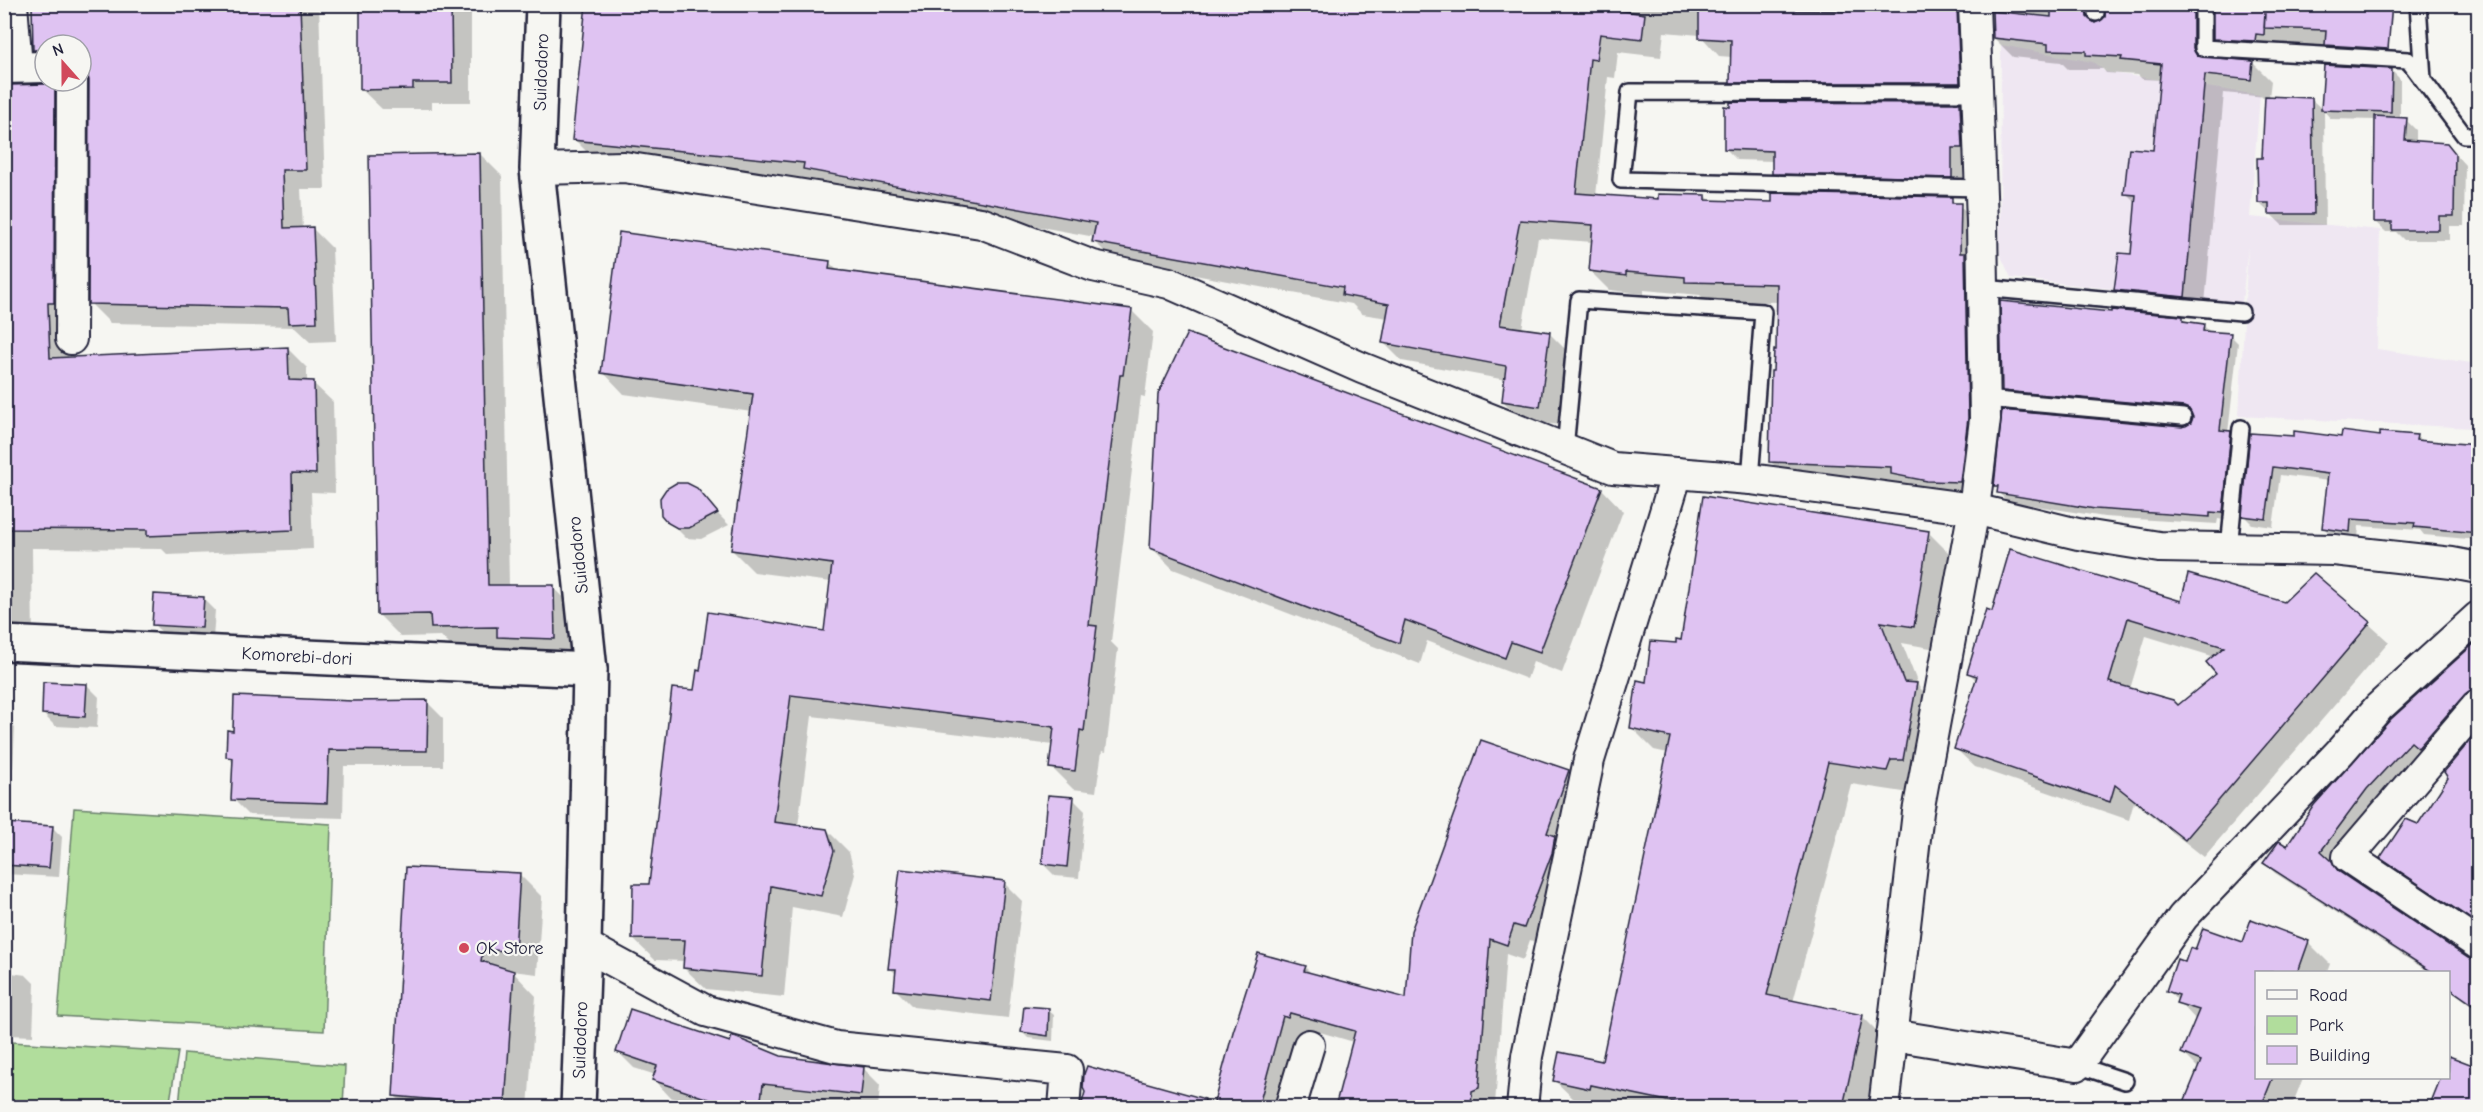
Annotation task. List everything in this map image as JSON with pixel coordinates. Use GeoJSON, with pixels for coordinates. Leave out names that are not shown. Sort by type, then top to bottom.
{"type":"FeatureCollection","features":[{"type":"Feature","properties":{"kind":"street"},"geometry":{"type":"LineString","coordinates":[[12,4],[22,68]]}},
{"type":"Feature","properties":{"kind":"street","name":"Suidodoro"},"geometry":{"type":"LineString","coordinates":[[543,4],[537,169],[590,670],[578,1107]]}},
{"type":"Feature","properties":{"kind":"street"},"geometry":{"type":"LineString","coordinates":[[1884,1107],[1918,812],[1974,509],[1985,419],[1981,188],[1974,4]]}},
{"type":"Feature","properties":{"kind":"street"},"geometry":{"type":"LineString","coordinates":[[71,339],[72,93]]}},
{"type":"Feature","properties":{"kind":"street"},"geometry":{"type":"LineString","coordinates":[[537,169],[624,167],[981,223],[1093,266],[1169,284],[1362,368],[1614,468],[1750,479],[1974,509],[2078,534],[2159,547],[2334,550],[2478,568]]}},
{"type":"Feature","properties":{"kind":"street"},"geometry":{"type":"LineString","coordinates":[[1522,1107],[1527,1056],[1588,760],[1677,473]]}},
{"type":"Feature","properties":{"kind":"street"},"geometry":{"type":"LineString","coordinates":[[1892,1035],[2077,1065],[2183,917],[2340,752],[2379,707],[2478,617]]}},
{"type":"Feature","properties":{"kind":"street","name":"Komorebi-dori"},"geometry":{"type":"LineString","coordinates":[[4,643],[590,670]]}},
{"type":"Feature","properties":{"kind":"street"},"geometry":{"type":"LineString","coordinates":[[2478,705],[2348,857],[2478,944]]}},
{"type":"Feature","properties":{"kind":"street"},"geometry":{"type":"LineString","coordinates":[[584,945],[706,1011],[836,1047],[1067,1070],[1064,1107]]}},
{"type":"Feature","properties":{"kind":"street"},"geometry":{"type":"LineString","coordinates":[[1290,1107],[1309,1045]]}},
{"type":"Feature","properties":{"kind":"lane"},"geometry":{"type":"LineString","coordinates":[[2203,4],[2203,48],[2408,60],[2464,135],[2478,135]]}},
{"type":"Feature","properties":{"kind":"lane"},"geometry":{"type":"LineString","coordinates":[[2418,4],[2423,80]]}},
{"type":"Feature","properties":{"kind":"lane"},"geometry":{"type":"LineString","coordinates":[[1977,93],[1630,92],[1621,180],[1981,188]]}},
{"type":"Feature","properties":{"kind":"lane"},"geometry":{"type":"LineString","coordinates":[[1983,288],[2241,312]]}},
{"type":"Feature","properties":{"kind":"lane"},"geometry":{"type":"LineString","coordinates":[[1565,449],[1579,300],[1763,312],[1750,479]]}},
{"type":"Feature","properties":{"kind":"lane"},"geometry":{"type":"LineString","coordinates":[[1985,399],[2183,417]]}},
{"type":"Feature","properties":{"kind":"lane"},"geometry":{"type":"LineString","coordinates":[[2229,548],[2241,428]]}},
{"type":"Feature","properties":{"kind":"lane"},"geometry":{"type":"LineString","coordinates":[[2077,1065],[2125,1081]]}},
{"type":"Feature","properties":{"kind":"shaded area"},"geometry":{"type":"Polygon","coordinates":[[[2001,45],[2093,62],[2106,72],[2260,95],[2250,217],[2380,230],[2377,349],[2478,364],[2473,428],[2239,416],[2248,246],[2242,303],[2011,278],[2000,254],[2001,45]]]}},
{"type":"Feature","properties":{"kind":"green space"},"geometry":{"type":"Polygon","coordinates":[[[74,808],[331,824],[324,1031],[58,1016],[74,808]]]}},
{"type":"Feature","properties":{"kind":"green space"},"geometry":{"type":"Polygon","coordinates":[[[11,1042],[178,1052],[169,1107],[7,1107],[11,1042]]]}},
{"type":"Feature","properties":{"kind":"green space"},"geometry":{"type":"Polygon","coordinates":[[[184,1053],[345,1066],[343,1107],[179,1107],[184,1053]]]}},
{"type":"Feature","properties":{"kind":"building"},"geometry":{"type":"Polygon","coordinates":[[[32,4],[300,4],[306,170],[282,170],[284,228],[313,227],[317,322],[289,323],[288,308],[88,304],[89,93],[93,93],[93,33],[33,33],[33,50],[32,4]]]}},
{"type":"Feature","properties":{"kind":"building"},"geometry":{"type":"Polygon","coordinates":[[[360,4],[451,4],[452,83],[413,83],[413,89],[360,90],[360,4]]]}},
{"type":"Feature","properties":{"kind":"building"},"geometry":{"type":"Polygon","coordinates":[[[586,4],[1574,4],[1645,14],[1642,39],[1600,34],[1596,60],[1590,59],[1576,193],[1658,199],[1658,194],[1706,195],[1706,200],[1772,202],[1772,193],[1952,197],[1952,203],[1961,203],[1960,253],[1965,253],[1968,418],[1960,482],[1927,481],[1891,474],[1891,467],[1769,462],[1771,371],[1773,371],[1774,350],[1776,350],[1777,284],[1685,282],[1685,277],[1626,272],[1626,276],[1589,271],[1593,225],[1520,220],[1500,325],[1550,332],[1540,407],[1502,401],[1506,366],[1382,343],[1389,304],[1342,295],[1343,287],[1092,242],[1096,223],[803,169],[804,163],[572,140],[586,4]]]}},
{"type":"Feature","properties":{"kind":"building"},"geometry":{"type":"Polygon","coordinates":[[[1699,4],[1761,4],[1761,10],[1850,11],[1850,6],[1957,8],[1960,83],[1730,83],[1731,40],[1699,38],[1699,4]]]}},
{"type":"Feature","properties":{"kind":"building"},"geometry":{"type":"Polygon","coordinates":[[[2051,4],[2086,4],[2087,17],[2095,23],[2105,17],[2106,4],[2193,4],[2193,48],[2197,56],[2253,61],[2251,80],[2205,75],[2185,297],[2114,290],[2119,253],[2131,254],[2136,195],[2124,194],[2129,148],[2153,150],[2161,64],[2121,60],[2122,57],[2086,55],[2086,51],[2048,50],[2048,44],[1993,38],[1992,11],[2051,17],[2051,4]]]}},
{"type":"Feature","properties":{"kind":"building"},"geometry":{"type":"Polygon","coordinates":[[[2213,4],[2392,4],[2388,49],[2325,45],[2326,30],[2264,28],[2264,35],[2256,34],[2255,41],[2213,39],[2213,4]]]}},
{"type":"Feature","properties":{"kind":"building"},"geometry":{"type":"Polygon","coordinates":[[[2324,65],[2392,69],[2391,112],[2321,110],[2324,65]]]}},
{"type":"Feature","properties":{"kind":"building"},"geometry":{"type":"Polygon","coordinates":[[[33,84],[33,93],[55,93],[54,303],[48,303],[50,358],[288,347],[289,380],[314,381],[316,474],[292,473],[293,530],[147,536],[147,530],[4,529],[4,117],[13,117],[10,85],[33,84]]]}},
{"type":"Feature","properties":{"kind":"building"},"geometry":{"type":"Polygon","coordinates":[[[2265,96],[2312,98],[2314,214],[2269,214],[2269,203],[2258,203],[2257,158],[2262,158],[2265,96]]]}},
{"type":"Feature","properties":{"kind":"building"},"geometry":{"type":"Polygon","coordinates":[[[1730,102],[1960,103],[1962,148],[1952,148],[1952,178],[1772,174],[1772,151],[1724,149],[1724,106],[1730,107],[1730,102]]]}},
{"type":"Feature","properties":{"kind":"building"},"geometry":{"type":"Polygon","coordinates":[[[2375,116],[2407,118],[2405,140],[2447,143],[2455,153],[2454,216],[2439,216],[2439,230],[2392,230],[2392,222],[2374,222],[2375,116]]]}},
{"type":"Feature","properties":{"kind":"building"},"geometry":{"type":"Polygon","coordinates":[[[480,153],[488,585],[554,585],[555,639],[497,637],[497,627],[431,628],[430,614],[377,615],[369,155],[480,153]]]}},
{"type":"Feature","properties":{"kind":"building"},"geometry":{"type":"Polygon","coordinates":[[[619,232],[830,261],[829,269],[1132,309],[1123,375],[1120,375],[1089,625],[1097,626],[1084,731],[1080,730],[1075,771],[1049,768],[1054,727],[791,695],[774,822],[827,829],[834,851],[821,896],[771,886],[762,976],[683,968],[685,940],[632,939],[633,884],[649,884],[672,688],[694,690],[697,670],[700,671],[708,612],[824,631],[832,564],[731,550],[753,394],[601,373],[619,232]]]}},
{"type":"Feature","properties":{"kind":"building"},"geometry":{"type":"Polygon","coordinates":[[[2000,301],[2111,312],[2111,310],[2183,316],[2183,321],[2204,324],[2203,331],[2231,333],[2220,430],[2231,431],[2223,513],[2210,512],[2210,517],[2095,509],[1997,493],[1998,486],[1994,486],[2002,410],[2182,427],[2191,423],[2193,417],[2189,409],[2184,407],[2002,391],[2000,301]]]}},
{"type":"Feature","properties":{"kind":"building"},"geometry":{"type":"Polygon","coordinates":[[[1187,333],[1602,488],[1540,652],[1511,642],[1505,658],[1405,620],[1399,643],[1150,548],[1158,394],[1187,333]]]}},
{"type":"Feature","properties":{"kind":"building"},"geometry":{"type":"Polygon","coordinates":[[[2294,431],[2341,437],[2342,431],[2380,436],[2380,432],[2417,435],[2416,440],[2478,445],[2478,533],[2414,527],[2415,523],[2351,519],[2350,532],[2322,528],[2328,474],[2273,467],[2266,519],[2242,516],[2250,433],[2294,436],[2294,431]]]}},
{"type":"Feature","properties":{"kind":"building"},"geometry":{"type":"Polygon","coordinates":[[[676,483],[687,483],[697,488],[718,513],[689,528],[677,528],[668,523],[661,515],[660,498],[666,489],[676,483]]]}},
{"type":"Feature","properties":{"kind":"building"},"geometry":{"type":"Polygon","coordinates":[[[1703,496],[1929,531],[1914,627],[1881,622],[1904,682],[1917,683],[1903,760],[1891,760],[1887,771],[1828,762],[1767,995],[1863,1015],[1843,1107],[1696,1107],[1591,1085],[1590,1089],[1553,1081],[1559,1052],[1602,1061],[1670,737],[1630,728],[1637,680],[1646,682],[1651,641],[1676,643],[1676,639],[1681,640],[1703,496]]]}},
{"type":"Feature","properties":{"kind":"building"},"geometry":{"type":"Polygon","coordinates":[[[2010,549],[2181,601],[2188,574],[2284,602],[2314,573],[2371,622],[2185,840],[2115,785],[2110,802],[1954,749],[1977,676],[1967,673],[1986,609],[1992,611],[2010,549]],[[2128,618],[2109,682],[2173,700],[2178,705],[2216,674],[2206,662],[2224,647],[2128,618]]]}},
{"type":"Feature","properties":{"kind":"building"},"geometry":{"type":"Polygon","coordinates":[[[154,594],[204,597],[202,628],[152,625],[154,594]]]}},
{"type":"Feature","properties":{"kind":"building"},"geometry":{"type":"Polygon","coordinates":[[[2478,640],[2478,688],[2465,694],[2418,748],[2411,742],[2367,789],[2321,851],[2332,861],[2338,871],[2468,958],[2478,961],[2478,1008],[2450,988],[2450,971],[2430,971],[2263,863],[2279,841],[2287,846],[2314,805],[2391,719],[2478,640]]]}},
{"type":"Feature","properties":{"kind":"building"},"geometry":{"type":"Polygon","coordinates":[[[43,682],[87,684],[85,717],[42,714],[43,682]]]}},
{"type":"Feature","properties":{"kind":"building"},"geometry":{"type":"Polygon","coordinates":[[[234,696],[353,701],[428,700],[427,751],[329,750],[327,803],[231,800],[233,758],[226,757],[227,730],[233,731],[234,696]]]}},
{"type":"Feature","properties":{"kind":"building"},"geometry":{"type":"Polygon","coordinates":[[[2478,731],[2478,924],[2380,858],[2406,819],[2418,824],[2448,778],[2444,772],[2478,731]]]}},
{"type":"Feature","properties":{"kind":"building"},"geometry":{"type":"Polygon","coordinates":[[[1481,740],[1569,770],[1547,833],[1555,836],[1552,853],[1524,928],[1514,925],[1507,945],[1490,939],[1479,1088],[1472,1091],[1471,1107],[1335,1107],[1355,1031],[1290,1013],[1288,1018],[1283,1016],[1259,1105],[1246,1102],[1244,1107],[1232,1107],[1214,1102],[1258,953],[1306,966],[1304,971],[1406,998],[1411,931],[1481,740]]]}},
{"type":"Feature","properties":{"kind":"building"},"geometry":{"type":"Polygon","coordinates":[[[1048,795],[1074,797],[1067,867],[1042,864],[1048,795]]]}},
{"type":"Feature","properties":{"kind":"building"},"geometry":{"type":"Polygon","coordinates":[[[4,823],[53,826],[49,868],[4,865],[4,823]]]}},
{"type":"Feature","properties":{"kind":"building"},"geometry":{"type":"Polygon","coordinates":[[[406,867],[520,873],[515,952],[483,949],[481,961],[514,971],[505,1106],[393,1096],[406,867]]]}},
{"type":"Feature","properties":{"kind":"building"},"geometry":{"type":"Polygon","coordinates":[[[900,869],[1005,881],[991,1001],[894,990],[896,969],[888,969],[900,869]]]}},
{"type":"Feature","properties":{"kind":"building"},"geometry":{"type":"Polygon","coordinates":[[[2251,919],[2309,941],[2298,971],[2255,971],[2255,1079],[2272,1079],[2261,1107],[2182,1107],[2201,1061],[2181,1053],[2199,1010],[2176,1003],[2179,995],[2166,991],[2177,959],[2185,962],[2190,948],[2195,950],[2203,928],[2243,942],[2251,919]]]}},
{"type":"Feature","properties":{"kind":"building"},"geometry":{"type":"Polygon","coordinates":[[[1024,1006],[1049,1008],[1048,1036],[1021,1032],[1024,1006]]]}},
{"type":"Feature","properties":{"kind":"building"},"geometry":{"type":"Polygon","coordinates":[[[630,1009],[730,1042],[732,1036],[781,1056],[864,1067],[861,1095],[763,1084],[760,1107],[732,1107],[652,1080],[657,1066],[616,1052],[630,1009]]]}},
{"type":"Feature","properties":{"kind":"building"},"geometry":{"type":"Polygon","coordinates":[[[2450,1056],[2478,1067],[2478,1107],[2429,1107],[2440,1079],[2450,1079],[2450,1056]]]}},
{"type":"Feature","properties":{"kind":"building"},"geometry":{"type":"Polygon","coordinates":[[[1087,1066],[1205,1099],[1204,1107],[1081,1107],[1085,1092],[1084,1074],[1087,1066]]]}},
{"type":"Feature","properties":{"kind":"place","name":"OK Store"},"geometry":{"type":"Point","coordinates":[464,948]}}]}
